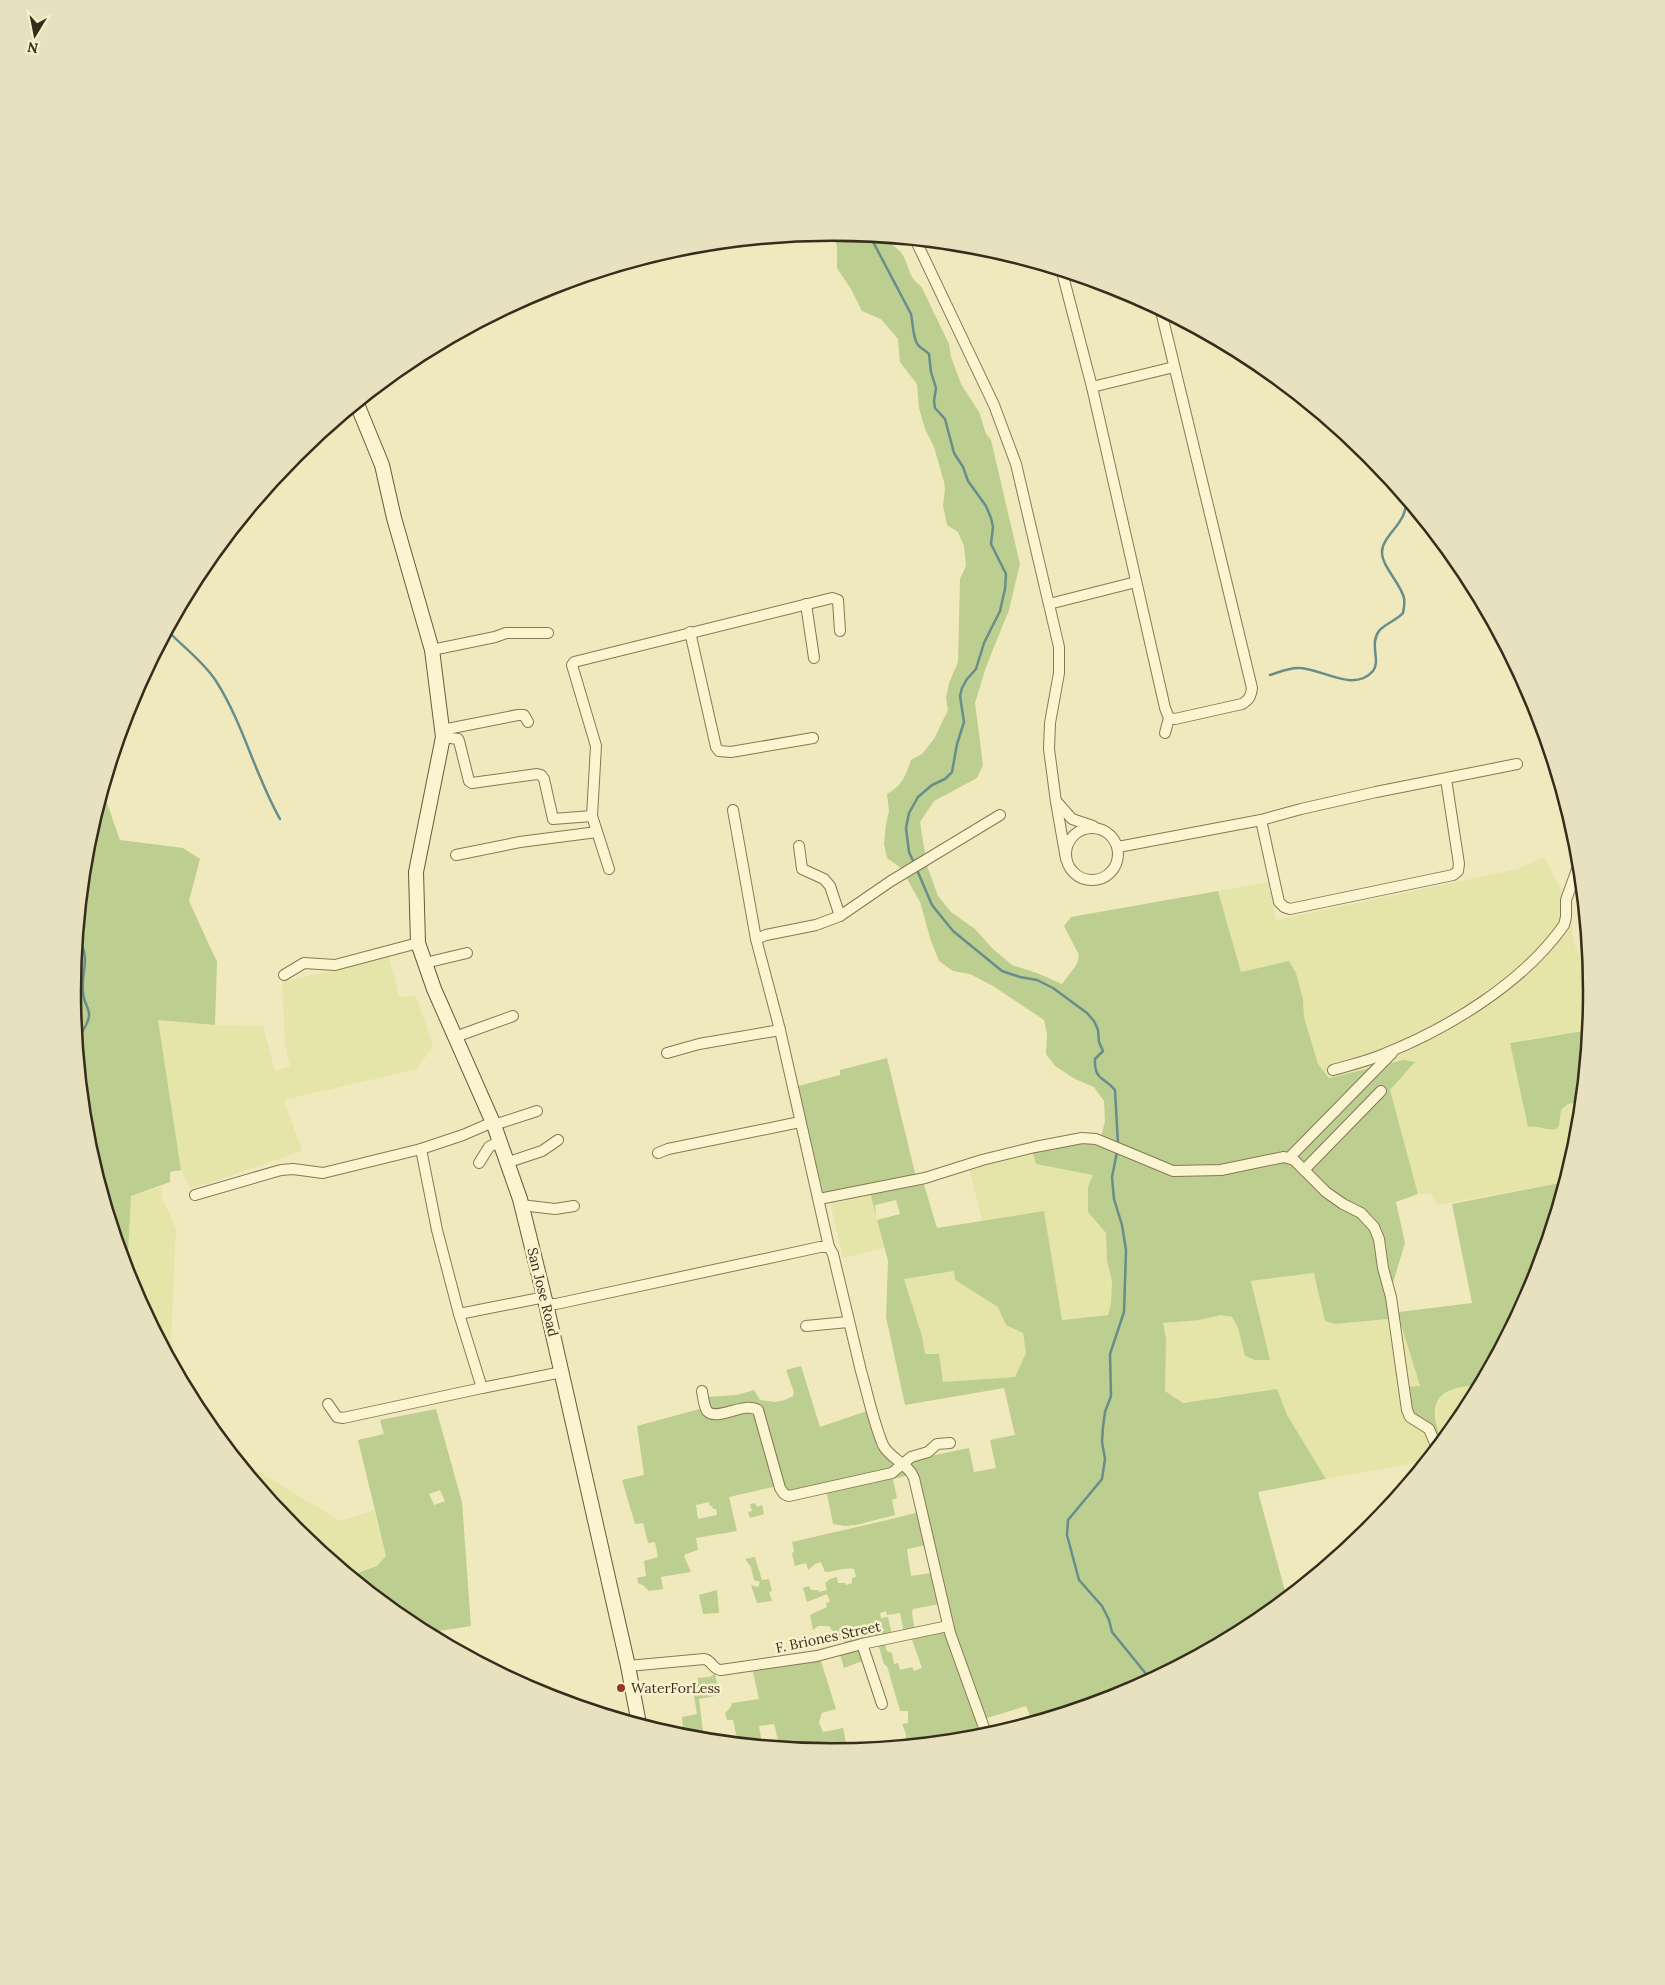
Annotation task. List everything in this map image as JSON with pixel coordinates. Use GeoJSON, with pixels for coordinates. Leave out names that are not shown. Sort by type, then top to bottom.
{"type":"FeatureCollection","features":[{"type":"Feature","properties":{"kind":"street"},"geometry":{"type":"LineString","coordinates":[[919,247],[994,404],[1016,464],[1059,647],[1059,673],[1050,723],[1049,749],[1056,802],[1066,859],[1074,873],[1088,880],[1097,880],[1111,873],[1119,858],[1118,847],[1112,836],[1098,828],[1072,819],[1056,802]]}},
{"type":"Feature","properties":{"kind":"street"},"geometry":{"type":"LineString","coordinates":[[1064,278],[1092,387],[1169,718],[1165,734]]}},
{"type":"Feature","properties":{"kind":"street"},"geometry":{"type":"LineString","coordinates":[[1163,318],[1252,688],[1252,694],[1248,701],[1242,704],[1181,718],[1169,718]]}},
{"type":"Feature","properties":{"kind":"street"},"geometry":{"type":"LineString","coordinates":[[1092,387],[1174,367]]}},
{"type":"Feature","properties":{"kind":"street","name":"San Jose Road"},"geometry":{"type":"LineString","coordinates":[[359,409],[382,465],[394,518],[432,650],[443,733],[416,872],[418,943],[455,1037],[494,1124],[521,1204],[546,1301],[628,1666],[638,1718]]}},
{"type":"Feature","properties":{"kind":"street"},"geometry":{"type":"LineString","coordinates":[[1049,604],[1136,582]]}},
{"type":"Feature","properties":{"kind":"street"},"geometry":{"type":"LineString","coordinates":[[609,869],[592,816],[596,746],[572,666],[574,662],[690,632],[836,598],[838,600],[840,631]]}},
{"type":"Feature","properties":{"kind":"street"},"geometry":{"type":"LineString","coordinates":[[806,604],[814,658]]}},
{"type":"Feature","properties":{"kind":"street"},"geometry":{"type":"LineString","coordinates":[[690,632],[716,747],[719,751],[731,752],[813,738]]}},
{"type":"Feature","properties":{"kind":"street"},"geometry":{"type":"LineString","coordinates":[[432,650],[506,633],[548,633]]}},
{"type":"Feature","properties":{"kind":"street"},"geometry":{"type":"LineString","coordinates":[[443,733],[518,715],[524,715],[528,722]]}},
{"type":"Feature","properties":{"kind":"street"},"geometry":{"type":"LineString","coordinates":[[443,733],[458,739],[469,781],[472,783],[541,775],[544,779],[553,819],[592,816]]}},
{"type":"Feature","properties":{"kind":"street"},"geometry":{"type":"LineString","coordinates":[[1118,847],[1261,820],[1320,805],[1517,764]]}},
{"type":"Feature","properties":{"kind":"street"},"geometry":{"type":"LineString","coordinates":[[1261,820],[1279,902],[1284,907],[1290,909],[1453,875],[1458,871],[1460,864],[1446,779]]}},
{"type":"Feature","properties":{"kind":"street"},"geometry":{"type":"LineString","coordinates":[[733,810],[756,939],[780,1030],[829,1247],[833,1254],[848,1322],[871,1408],[883,1444],[890,1454],[903,1463],[914,1478],[948,1626],[984,1728]]}},
{"type":"Feature","properties":{"kind":"street"},"geometry":{"type":"LineString","coordinates":[[756,939],[828,921],[840,916],[891,881],[1000,815]]}},
{"type":"Feature","properties":{"kind":"street"},"geometry":{"type":"LineString","coordinates":[[1066,859],[1066,850],[1069,842],[1075,835],[1082,830],[1098,828]]}},
{"type":"Feature","properties":{"kind":"street"},"geometry":{"type":"LineString","coordinates":[[456,855],[520,842],[597,832]]}},
{"type":"Feature","properties":{"kind":"street"},"geometry":{"type":"LineString","coordinates":[[799,846],[802,869],[824,879],[830,886],[840,916]]}},
{"type":"Feature","properties":{"kind":"street"},"geometry":{"type":"LineString","coordinates":[[1333,1070],[1384,1055],[1448,1023],[1512,981],[1564,926],[1566,900],[1574,877]]}},
{"type":"Feature","properties":{"kind":"street"},"geometry":{"type":"LineString","coordinates":[[284,975],[304,963],[335,965],[418,943]]}},
{"type":"Feature","properties":{"kind":"street"},"geometry":{"type":"LineString","coordinates":[[425,963],[467,953]]}},
{"type":"Feature","properties":{"kind":"street"},"geometry":{"type":"LineString","coordinates":[[455,1037],[513,1016]]}},
{"type":"Feature","properties":{"kind":"street"},"geometry":{"type":"LineString","coordinates":[[667,1053],[699,1044],[780,1030]]}},
{"type":"Feature","properties":{"kind":"street"},"geometry":{"type":"LineString","coordinates":[[1289,1158],[1396,1049]]}},
{"type":"Feature","properties":{"kind":"street"},"geometry":{"type":"LineString","coordinates":[[1304,1170],[1381,1091]]}},
{"type":"Feature","properties":{"kind":"street"},"geometry":{"type":"LineString","coordinates":[[195,1195],[281,1170],[293,1169],[323,1173],[421,1149],[537,1111]]}},
{"type":"Feature","properties":{"kind":"street"},"geometry":{"type":"LineString","coordinates":[[658,1153],[668,1149],[800,1122]]}},
{"type":"Feature","properties":{"kind":"street"},"geometry":{"type":"LineString","coordinates":[[819,1199],[925,1178],[982,1160],[1082,1138],[1103,1141],[1173,1171],[1221,1170],[1284,1157],[1289,1158],[1326,1192],[1360,1213],[1374,1227],[1379,1239],[1383,1268],[1391,1297],[1407,1410],[1410,1417],[1429,1429],[1435,1442]]}},
{"type":"Feature","properties":{"kind":"street"},"geometry":{"type":"LineString","coordinates":[[479,1162],[490,1147],[500,1140]]}},
{"type":"Feature","properties":{"kind":"street"},"geometry":{"type":"LineString","coordinates":[[506,1163],[542,1151],[558,1140]]}},
{"type":"Feature","properties":{"kind":"street"},"geometry":{"type":"LineString","coordinates":[[421,1149],[437,1230],[459,1314],[482,1388]]}},
{"type":"Feature","properties":{"kind":"street"},"geometry":{"type":"LineString","coordinates":[[521,1204],[555,1209],[574,1206]]}},
{"type":"Feature","properties":{"kind":"street"},"geometry":{"type":"LineString","coordinates":[[459,1314],[546,1301],[556,1304],[820,1247],[829,1247]]}},
{"type":"Feature","properties":{"kind":"street"},"geometry":{"type":"LineString","coordinates":[[806,1326],[848,1322]]}},
{"type":"Feature","properties":{"kind":"street"},"geometry":{"type":"LineString","coordinates":[[328,1404],[338,1417],[343,1418],[562,1372]]}},
{"type":"Feature","properties":{"kind":"street"},"geometry":{"type":"LineString","coordinates":[[702,1391],[706,1408],[710,1413],[718,1414],[749,1407],[758,1410],[780,1488],[786,1495],[892,1473],[911,1457],[928,1452],[937,1444],[950,1443]]}},
{"type":"Feature","properties":{"kind":"street","name":"F. Briones Street"},"geometry":{"type":"LineString","coordinates":[[628,1666],[704,1658],[709,1660],[716,1669],[721,1670],[817,1656],[862,1644],[948,1626]]}},
{"type":"Feature","properties":{"kind":"street"},"geometry":{"type":"LineString","coordinates":[[862,1644],[882,1704]]}},
{"type":"Feature","properties":{"kind":"green space"},"geometry":{"type":"Polygon","coordinates":[[[836,241],[892,244],[902,254],[914,280],[921,286],[949,344],[951,357],[961,384],[979,412],[986,434],[991,440],[1020,564],[1009,610],[986,667],[975,703],[983,765],[977,778],[934,801],[920,822],[927,866],[938,896],[951,912],[975,929],[992,948],[1012,965],[1062,984],[1077,964],[1079,955],[1064,926],[1071,917],[1218,891],[1241,972],[1289,961],[1296,973],[1303,999],[1304,1017],[1318,1064],[1329,1078],[1404,1060],[1415,1062],[1390,1090],[1418,1194],[1396,1202],[1405,1243],[1392,1286],[1399,1312],[1472,1303],[1452,1204],[1559,1183],[1544,1234],[1527,1280],[1483,1368],[1472,1386],[1454,1389],[1445,1393],[1439,1399],[1435,1416],[1440,1435],[1437,1439],[1427,1423],[1413,1416],[1407,1391],[1409,1387],[1420,1386],[1399,1318],[1335,1324],[1325,1321],[1314,1273],[1251,1281],[1270,1360],[1255,1360],[1245,1356],[1238,1328],[1232,1317],[1221,1315],[1200,1320],[1163,1323],[1166,1339],[1165,1391],[1183,1403],[1277,1389],[1287,1415],[1326,1479],[1258,1492],[1285,1592],[1208,1643],[1165,1666],[1120,1687],[1074,1704],[1031,1717],[1026,1706],[984,1719],[960,1652],[910,1464],[911,1460],[969,1448],[974,1472],[996,1468],[990,1440],[1015,1435],[1004,1388],[905,1405],[886,1317],[888,1261],[877,1220],[900,1214],[896,1200],[875,1205],[876,1216],[870,1192],[923,1181],[937,1228],[1044,1211],[1062,1320],[1108,1315],[1111,1303],[1112,1281],[1107,1261],[1106,1233],[1088,1212],[1088,1187],[1093,1175],[1036,1164],[1033,1153],[1081,1142],[1099,1145],[1105,1121],[1104,1101],[1094,1087],[1075,1079],[1055,1066],[1046,1054],[1047,1034],[1044,1020],[993,986],[970,974],[953,971],[939,961],[920,902],[901,868],[887,858],[884,844],[889,811],[887,794],[903,780],[911,760],[922,754],[934,739],[948,710],[946,698],[949,683],[958,662],[960,579],[966,566],[964,546],[958,532],[947,525],[943,506],[944,482],[934,447],[925,429],[919,408],[917,384],[900,362],[898,339],[881,319],[862,311],[851,289],[837,268],[836,241]],[[954,1271],[904,1279],[922,1336],[925,1354],[939,1354],[943,1382],[1015,1377],[1026,1353],[1023,1333],[1006,1325],[998,1307],[955,1280],[954,1271]]]}},
{"type":"Feature","properties":{"kind":"green space"},"geometry":{"type":"Polygon","coordinates":[[[106,801],[120,840],[183,848],[200,859],[189,901],[217,962],[215,1025],[158,1020],[181,1170],[170,1172],[170,1182],[131,1196],[128,1253],[107,1187],[96,1139],[88,1091],[83,1042],[81,992],[83,943],[88,894],[106,801]]]}},
{"type":"Feature","properties":{"kind":"green space"},"geometry":{"type":"Polygon","coordinates":[[[1544,857],[1572,911],[1572,932],[1576,949],[1583,959],[1582,1031],[1510,1042],[1536,1125],[1551,1130],[1559,1125],[1561,1110],[1568,1104],[1575,1103],[1559,1183],[1438,1205],[1430,1193],[1418,1194],[1390,1090],[1414,1062],[1404,1061],[1329,1078],[1318,1064],[1304,1017],[1303,999],[1296,973],[1289,962],[1241,972],[1218,891],[1268,882],[1276,920],[1518,869],[1544,857]]]}},
{"type":"Feature","properties":{"kind":"green space"},"geometry":{"type":"Polygon","coordinates":[[[389,957],[399,997],[416,996],[433,1046],[417,1069],[284,1100],[302,1151],[191,1189],[181,1170],[158,1020],[215,1025],[263,1026],[275,1071],[290,1066],[285,1043],[282,982],[389,957]]]}},
{"type":"Feature","properties":{"kind":"green space"},"geometry":{"type":"Polygon","coordinates":[[[1582,1031],[1575,1103],[1568,1104],[1561,1110],[1559,1126],[1556,1129],[1528,1127],[1510,1043],[1582,1031]]]}},
{"type":"Feature","properties":{"kind":"green space"},"geometry":{"type":"Polygon","coordinates":[[[887,1058],[916,1177],[823,1193],[798,1086],[840,1075],[840,1070],[887,1058]]]}},
{"type":"Feature","properties":{"kind":"green space"},"geometry":{"type":"Polygon","coordinates":[[[1033,1153],[1037,1164],[1093,1174],[1088,1211],[1106,1233],[1107,1261],[1112,1281],[1111,1303],[1108,1315],[1062,1320],[1044,1211],[982,1221],[969,1169],[1033,1153]]]}},
{"type":"Feature","properties":{"kind":"green space"},"geometry":{"type":"Polygon","coordinates":[[[161,1187],[162,1198],[176,1229],[171,1338],[174,1353],[138,1280],[128,1253],[131,1196],[161,1187]]]}},
{"type":"Feature","properties":{"kind":"green space"},"geometry":{"type":"Polygon","coordinates":[[[870,1192],[884,1248],[843,1258],[830,1201],[870,1192]]]}},
{"type":"Feature","properties":{"kind":"green space"},"geometry":{"type":"Polygon","coordinates":[[[954,1271],[955,1280],[998,1307],[1006,1325],[1023,1333],[1026,1353],[1016,1377],[943,1382],[939,1354],[925,1354],[922,1336],[904,1279],[954,1271]]]}},
{"type":"Feature","properties":{"kind":"green space"},"geometry":{"type":"Polygon","coordinates":[[[1315,1273],[1335,1324],[1399,1318],[1420,1387],[1413,1416],[1424,1419],[1437,1439],[1418,1463],[1326,1479],[1287,1415],[1277,1389],[1183,1403],[1165,1391],[1163,1323],[1200,1320],[1221,1315],[1232,1317],[1238,1328],[1243,1348],[1269,1360],[1251,1281],[1315,1273]]]}},
{"type":"Feature","properties":{"kind":"green space"},"geometry":{"type":"Polygon","coordinates":[[[801,1366],[820,1427],[867,1411],[896,1467],[786,1493],[762,1412],[711,1411],[705,1397],[737,1395],[754,1390],[760,1400],[776,1402],[785,1400],[793,1396],[794,1392],[786,1370],[801,1366]]]}},
{"type":"Feature","properties":{"kind":"green space"},"geometry":{"type":"Polygon","coordinates":[[[1472,1386],[1439,1435],[1437,1430],[1436,1404],[1443,1394],[1454,1387],[1472,1386]]]}},
{"type":"Feature","properties":{"kind":"green space"},"geometry":{"type":"Polygon","coordinates":[[[703,1408],[705,1411],[744,1411],[757,1414],[777,1486],[729,1497],[737,1531],[696,1538],[698,1550],[684,1556],[691,1572],[661,1577],[663,1589],[649,1591],[638,1583],[637,1578],[646,1576],[644,1561],[658,1557],[655,1542],[648,1543],[643,1523],[635,1524],[622,1480],[644,1475],[637,1426],[703,1408]],[[709,1502],[696,1505],[698,1519],[717,1515],[716,1509],[710,1506],[709,1502]]]}},
{"type":"Feature","properties":{"kind":"green space"},"geometry":{"type":"Polygon","coordinates":[[[436,1409],[462,1502],[471,1626],[438,1631],[375,1589],[358,1575],[360,1572],[377,1566],[386,1556],[358,1440],[384,1434],[380,1420],[436,1409]],[[440,1490],[429,1494],[434,1505],[445,1501],[440,1490]]]}},
{"type":"Feature","properties":{"kind":"green space"},"geometry":{"type":"Polygon","coordinates":[[[250,1466],[340,1521],[374,1510],[386,1557],[377,1566],[360,1572],[358,1575],[301,1524],[250,1466]]]}},
{"type":"Feature","properties":{"kind":"green space"},"geometry":{"type":"Polygon","coordinates":[[[902,1470],[910,1475],[893,1479],[897,1498],[892,1500],[895,1515],[856,1525],[833,1524],[826,1489],[902,1470]]]}},
{"type":"Feature","properties":{"kind":"green space"},"geometry":{"type":"Polygon","coordinates":[[[755,1503],[757,1507],[762,1505],[764,1514],[750,1518],[748,1512],[752,1511],[750,1504],[755,1503]]]}},
{"type":"Feature","properties":{"kind":"green space"},"geometry":{"type":"Polygon","coordinates":[[[919,1512],[927,1545],[907,1549],[911,1576],[932,1573],[939,1604],[913,1609],[915,1631],[904,1633],[900,1613],[887,1615],[886,1611],[880,1613],[881,1618],[888,1617],[892,1635],[847,1644],[839,1639],[829,1626],[818,1626],[813,1630],[810,1615],[827,1607],[826,1603],[830,1602],[827,1594],[807,1602],[803,1588],[809,1586],[811,1590],[818,1590],[819,1592],[827,1590],[825,1583],[830,1579],[837,1577],[838,1583],[845,1583],[846,1585],[852,1583],[852,1578],[856,1577],[854,1569],[825,1572],[821,1562],[808,1570],[806,1563],[795,1566],[792,1542],[919,1512]]]}},
{"type":"Feature","properties":{"kind":"green space"},"geometry":{"type":"Polygon","coordinates":[[[755,1557],[762,1580],[769,1579],[772,1591],[769,1592],[772,1601],[757,1603],[751,1585],[758,1587],[760,1582],[754,1580],[751,1567],[745,1559],[755,1557]]]}},
{"type":"Feature","properties":{"kind":"green space"},"geometry":{"type":"Polygon","coordinates":[[[717,1590],[719,1613],[703,1614],[699,1595],[717,1590]]]}},
{"type":"Feature","properties":{"kind":"green space"},"geometry":{"type":"Polygon","coordinates":[[[946,1631],[979,1729],[906,1740],[902,1724],[908,1723],[908,1711],[900,1711],[887,1666],[884,1664],[878,1644],[884,1642],[887,1651],[892,1653],[894,1664],[898,1663],[900,1670],[912,1667],[914,1671],[922,1668],[911,1637],[946,1631]]]}},
{"type":"Feature","properties":{"kind":"green space"},"geometry":{"type":"Polygon","coordinates":[[[858,1646],[865,1660],[844,1668],[839,1651],[858,1646]]]}},
{"type":"Feature","properties":{"kind":"green space"},"geometry":{"type":"Polygon","coordinates":[[[820,1658],[836,1709],[822,1713],[819,1722],[823,1732],[843,1728],[846,1743],[778,1742],[774,1724],[759,1726],[761,1740],[737,1737],[733,1720],[727,1720],[725,1713],[732,1703],[759,1699],[752,1668],[820,1658]]]}},
{"type":"Feature","properties":{"kind":"green space"},"geometry":{"type":"Polygon","coordinates":[[[715,1674],[720,1695],[699,1699],[703,1731],[683,1728],[682,1717],[697,1714],[693,1689],[696,1688],[695,1681],[698,1681],[698,1678],[709,1677],[715,1674]]]}},
{"type":"Feature","properties":{"kind":"waterway"},"geometry":{"type":"LineString","coordinates":[[874,243],[911,314],[917,344],[929,354],[931,372],[936,388],[935,408],[945,419],[954,453],[963,467],[968,481],[986,506],[993,527],[991,544],[1006,574],[1000,611],[984,643],[976,669],[962,688],[960,696],[964,722],[957,744],[952,772],[918,797],[909,813],[906,828],[909,852],[914,863]]}},
{"type":"Feature","properties":{"kind":"waterway"},"geometry":{"type":"LineString","coordinates":[[1270,675],[1289,669],[1300,668],[1338,678],[1357,680],[1373,671],[1376,662],[1376,636],[1381,629],[1403,613],[1404,600],[1402,592],[1385,563],[1382,552],[1386,539],[1400,521],[1406,507]]}},
{"type":"Feature","properties":{"kind":"waterway"},"geometry":{"type":"LineString","coordinates":[[172,635],[216,681],[234,714],[263,785],[280,819]]}},
{"type":"Feature","properties":{"kind":"waterway"},"geometry":{"type":"LineString","coordinates":[[917,870],[932,905],[953,931],[1002,971],[1037,980],[1053,988],[1087,1013],[1094,1021],[1103,1051],[1095,1059],[1095,1066],[1098,1075],[1115,1090],[1118,1144]]}},
{"type":"Feature","properties":{"kind":"waterway"},"geometry":{"type":"LineString","coordinates":[[83,949],[85,961],[83,990],[89,1014],[83,1031]]}},
{"type":"Feature","properties":{"kind":"waterway"},"geometry":{"type":"LineString","coordinates":[[1117,1152],[1112,1177],[1114,1199],[1122,1225],[1126,1250],[1124,1312],[1110,1354],[1111,1396],[1105,1412],[1102,1442],[1105,1459],[1102,1479],[1068,1520],[1067,1535],[1079,1580],[1102,1606],[1109,1620],[1112,1632],[1147,1675]]}},
{"type":"Feature","properties":{"kind":"place","name":"WaterForLess"},"geometry":{"type":"Point","coordinates":[621,1688]}}]}
